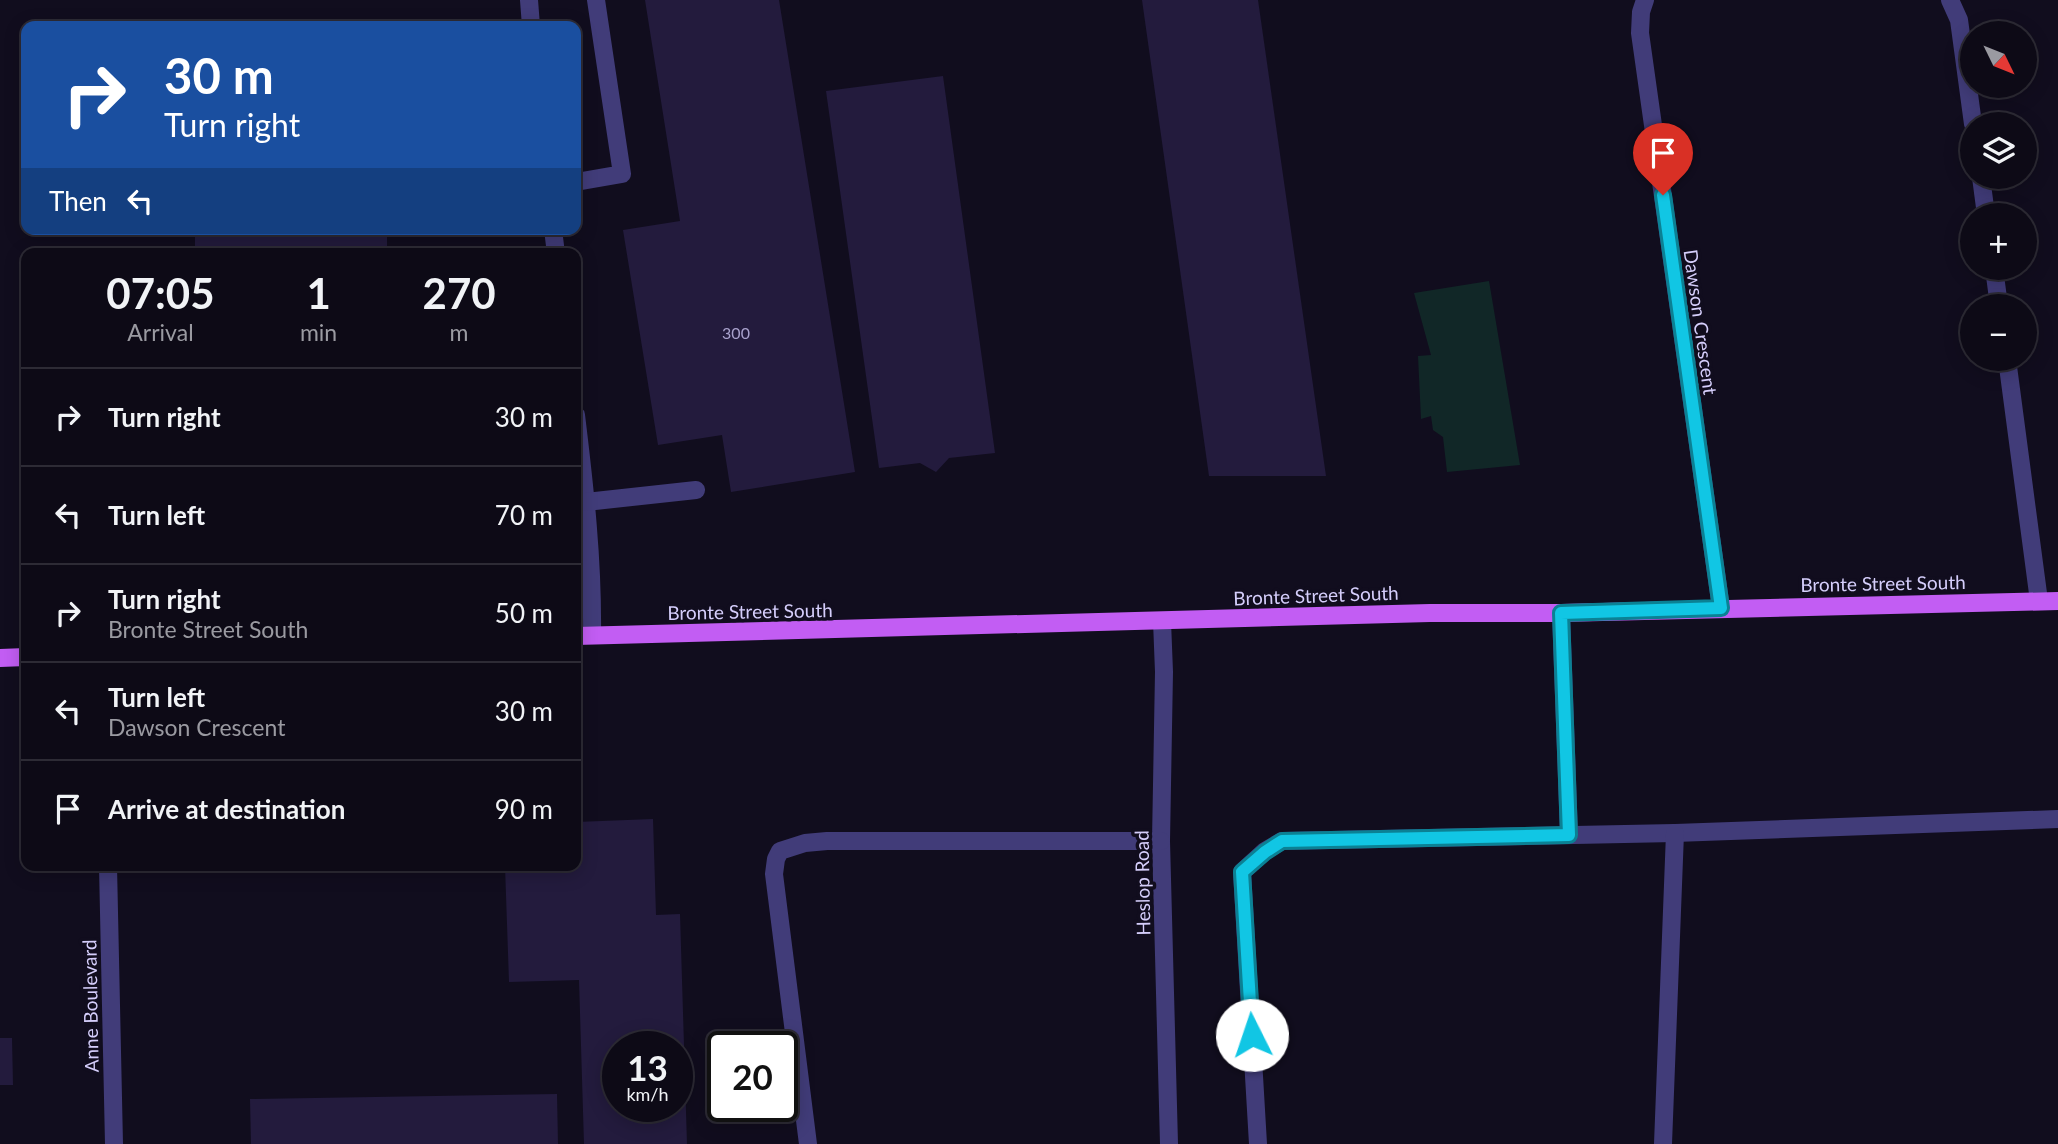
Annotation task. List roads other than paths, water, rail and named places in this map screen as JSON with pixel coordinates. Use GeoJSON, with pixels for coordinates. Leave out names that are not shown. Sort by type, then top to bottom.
{"type":"FeatureCollection","features":[{"type":"Feature","properties":{"kind":"main road","name":"Bronte Street South"},"geometry":{"type":"LineString","coordinates":[[584,636],[1430,613],[1561,613],[2058,601]]}},
{"type":"Feature","properties":{"kind":"main road"},"geometry":{"type":"LineString","coordinates":[[0,658],[21,657]]}},
{"type":"Feature","properties":{"kind":"street"},"geometry":{"type":"LineString","coordinates":[[529,0],[531,21]]}},
{"type":"Feature","properties":{"kind":"street"},"geometry":{"type":"LineString","coordinates":[[581,181],[622,174],[596,0]]}},
{"type":"Feature","properties":{"kind":"street","name":"Dawson Crescent"},"geometry":{"type":"LineString","coordinates":[[1645,0],[1641,12],[1640,33],[1721,608]]}},
{"type":"Feature","properties":{"kind":"street"},"geometry":{"type":"LineString","coordinates":[[1950,0],[1959,20],[1971,112]]}},
{"type":"Feature","properties":{"kind":"street"},"geometry":{"type":"LineString","coordinates":[[2009,371],[2039,601]]}},
{"type":"Feature","properties":{"kind":"street"},"geometry":{"type":"LineString","coordinates":[[581,458],[593,596],[584,636]]}},
{"type":"Feature","properties":{"kind":"street"},"geometry":{"type":"LineString","coordinates":[[586,502],[696,490]]}},
{"type":"Feature","properties":{"kind":"street"},"geometry":{"type":"LineString","coordinates":[[1561,613],[1569,835]]}},
{"type":"Feature","properties":{"kind":"street","name":"Heslop Road"},"geometry":{"type":"LineString","coordinates":[[1162,621],[1164,672],[1161,841],[1169,1144]]}},
{"type":"Feature","properties":{"kind":"street"},"geometry":{"type":"LineString","coordinates":[[1258,1144],[1242,872],[1282,841],[1675,833],[2058,819]]}},
{"type":"Feature","properties":{"kind":"street"},"geometry":{"type":"LineString","coordinates":[[1663,1144],[1675,833]]}},
{"type":"Feature","properties":{"kind":"street"},"geometry":{"type":"LineString","coordinates":[[808,1144],[774,874],[780,851],[805,843],[827,841],[1161,841]]}},
{"type":"Feature","properties":{"kind":"street","name":"Anne Boulevard"},"geometry":{"type":"LineString","coordinates":[[108,871],[114,1144]]}}]}
